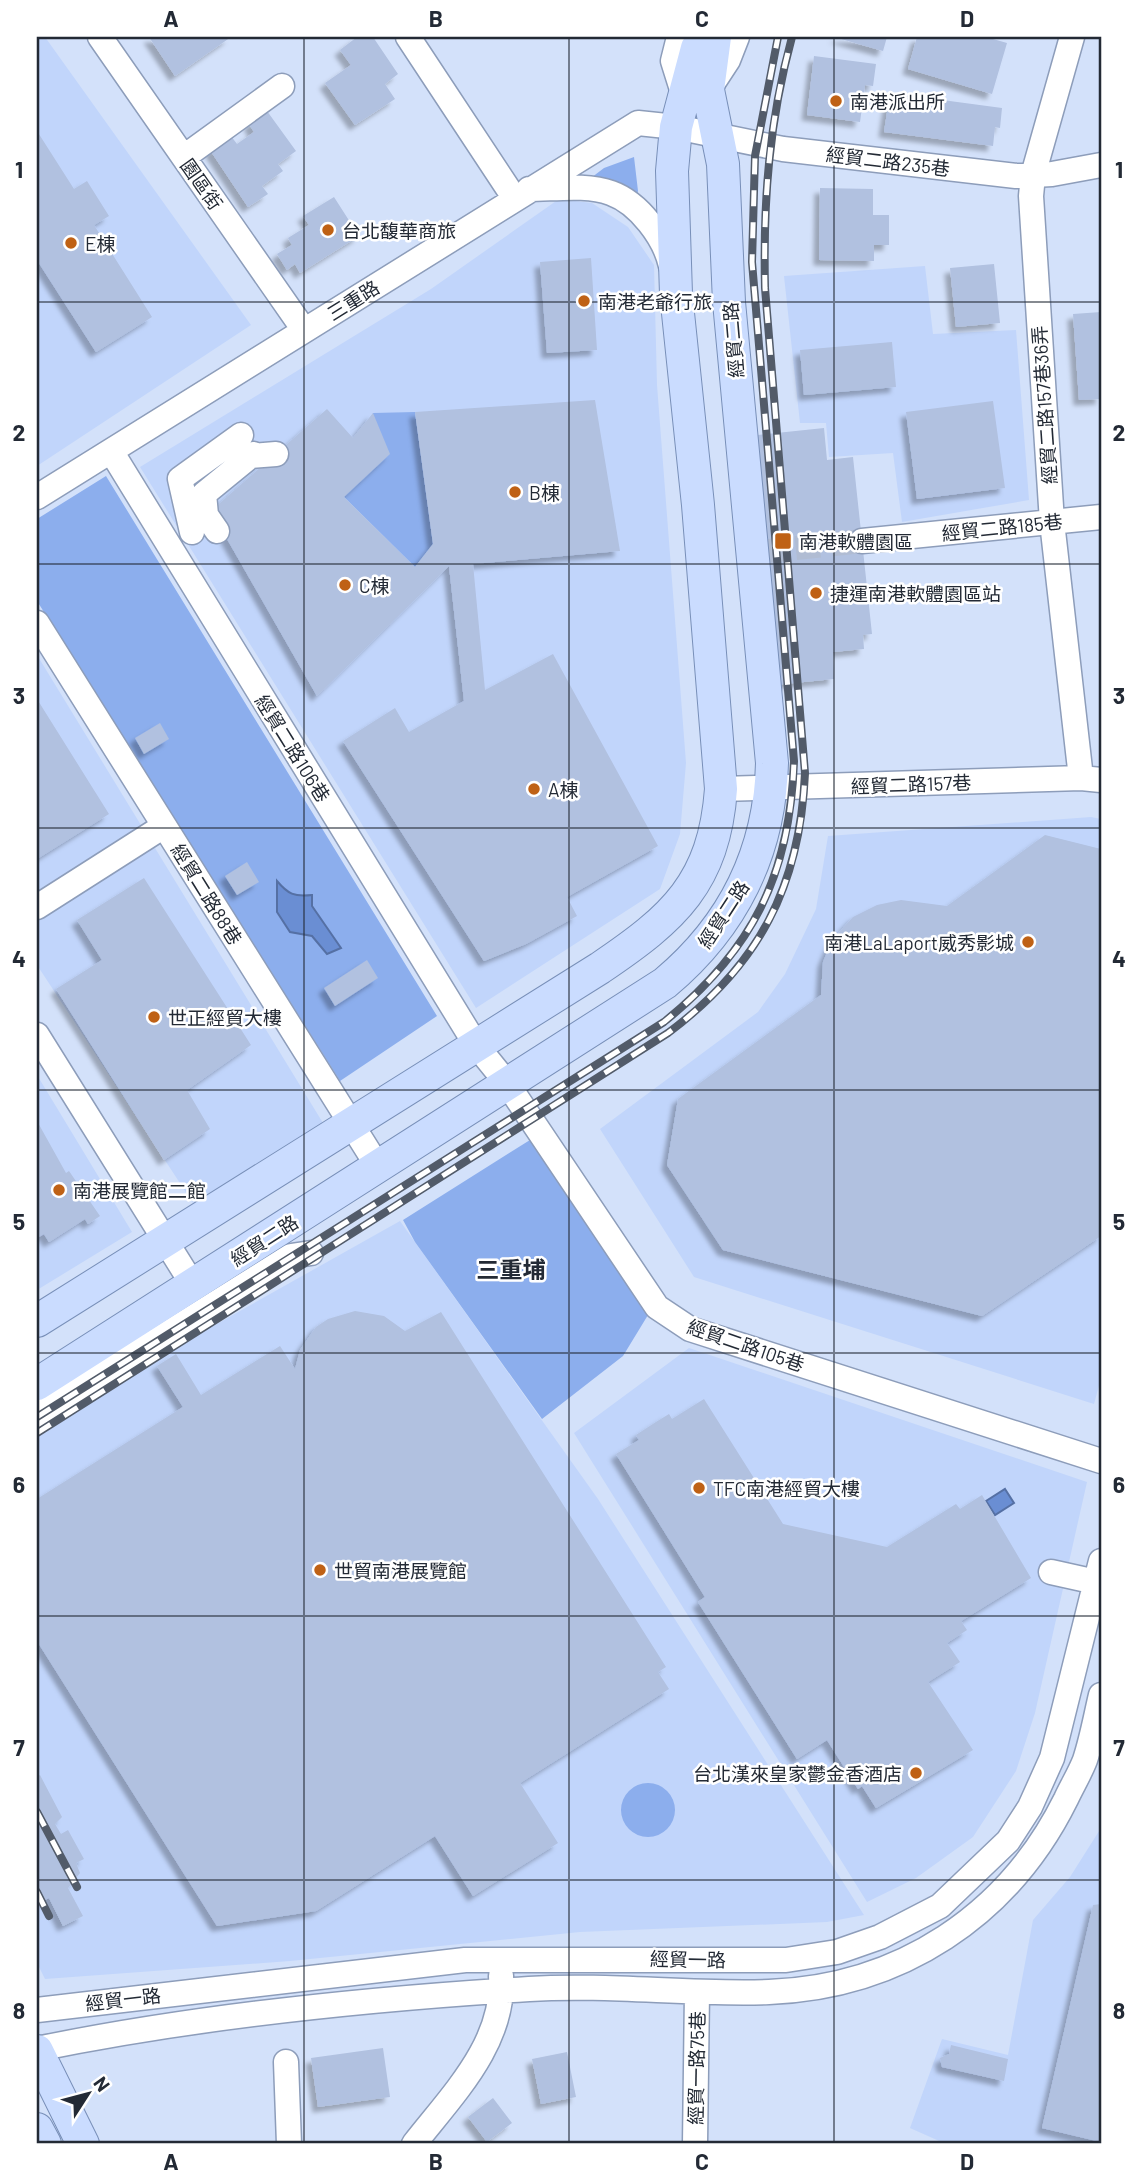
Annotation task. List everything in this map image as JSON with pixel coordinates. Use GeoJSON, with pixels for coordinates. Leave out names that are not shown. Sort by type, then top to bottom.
{"type":"FeatureCollection","features":[{"type":"Feature","properties":{"kind":"main road"},"geometry":{"type":"LineString","coordinates":[[696,93],[700,37]]}},
{"type":"Feature","properties":{"kind":"main road"},"geometry":{"type":"LineString","coordinates":[[37,1321],[609,962],[655,930],[687,894],[717,832],[721,789],[698,505],[676,294],[672,171],[676,127],[696,93],[715,37]]}},
{"type":"Feature","properties":{"kind":"main road","name":"經貿二路"},"geometry":{"type":"LineString","coordinates":[[37,1384],[665,982],[693,959],[716,931],[758,857],[772,790],[772,763],[756,553],[729,302],[723,164],[715,134],[696,93]]}},
{"type":"Feature","properties":{"kind":"main road"},"geometry":{"type":"LineString","coordinates":[[37,2050],[83,2144]]}},
{"type":"Feature","properties":{"kind":"main road"},"geometry":{"type":"LineString","coordinates":[[37,2129],[45,2144]]}},
{"type":"Feature","properties":{"kind":"street","name":"園區街"},"geometry":{"type":"LineString","coordinates":[[100,37],[304,330]]}},
{"type":"Feature","properties":{"kind":"street"},"geometry":{"type":"LineString","coordinates":[[408,37],[521,194],[611,193],[642,215],[667,249],[676,294]]}},
{"type":"Feature","properties":{"kind":"street"},"geometry":{"type":"LineString","coordinates":[[659,37],[696,93],[729,60],[737,37]]}},
{"type":"Feature","properties":{"kind":"street"},"geometry":{"type":"LineString","coordinates":[[673,61],[679,37]]}},
{"type":"Feature","properties":{"kind":"street","name":"經貿二路157巷36弄"},"geometry":{"type":"LineString","coordinates":[[1072,37],[1033,175],[1031,196],[1052,522],[1091,779]]}},
{"type":"Feature","properties":{"kind":"street"},"geometry":{"type":"LineString","coordinates":[[184,157],[282,86]]}},
{"type":"Feature","properties":{"kind":"street","name":"三重路"},"geometry":{"type":"LineString","coordinates":[[37,497],[638,123],[676,127]]}},
{"type":"Feature","properties":{"kind":"street","name":"經貿二路235巷"},"geometry":{"type":"LineString","coordinates":[[676,127],[783,149],[1016,176],[1101,165]]}},
{"type":"Feature","properties":{"kind":"street"},"geometry":{"type":"LineString","coordinates":[[191,504],[255,446],[211,463],[180,479],[191,504],[217,531]]}},
{"type":"Feature","properties":{"kind":"street","name":"經貿二路106巷"},"geometry":{"type":"LineString","coordinates":[[110,451],[476,1045]]}},
{"type":"Feature","properties":{"kind":"street","name":"經貿二路185巷"},"geometry":{"type":"LineString","coordinates":[[862,541],[1101,517]]}},
{"type":"Feature","properties":{"kind":"street","name":"經貿二路88巷"},"geometry":{"type":"LineString","coordinates":[[37,624],[377,1166]]}},
{"type":"Feature","properties":{"kind":"street","name":"經貿二路157巷"},"geometry":{"type":"LineString","coordinates":[[721,789],[772,790],[1091,779]]}},
{"type":"Feature","properties":{"kind":"street"},"geometry":{"type":"LineString","coordinates":[[37,907],[164,826]]}},
{"type":"Feature","properties":{"kind":"street"},"geometry":{"type":"LineString","coordinates":[[37,1035],[193,1285]]}},
{"type":"Feature","properties":{"kind":"street","name":"經貿二路105巷"},"geometry":{"type":"LineString","coordinates":[[476,1045],[506,1082],[640,1286],[657,1307],[675,1321],[690,1329],[1101,1461]]}},
{"type":"Feature","properties":{"kind":"street"},"geometry":{"type":"LineString","coordinates":[[37,1415],[291,1256],[311,1253]]}},
{"type":"Feature","properties":{"kind":"street"},"geometry":{"type":"LineString","coordinates":[[1051,1572],[1099,1572]]}},
{"type":"Feature","properties":{"kind":"street","name":"經貿一路"},"geometry":{"type":"LineString","coordinates":[[37,2010],[465,1960],[786,1960],[837,1952],[880,1937],[940,1906],[1008,1841],[1030,1807],[1052,1758],[1099,1572]]}},
{"type":"Feature","properties":{"kind":"street","name":"經貿一路"},"geometry":{"type":"LineString","coordinates":[[37,2050],[287,2011],[531,1989],[771,1992],[835,1983],[890,1968],[937,1943],[983,1912],[1023,1868],[1051,1828],[1084,1762],[1101,1695]]}},
{"type":"Feature","properties":{"kind":"street"},"geometry":{"type":"LineString","coordinates":[[414,2144],[472,2069],[496,2027],[502,1992],[500,1959]]}},
{"type":"Feature","properties":{"kind":"street","name":"經貿一路75巷"},"geometry":{"type":"LineString","coordinates":[[695,2144],[697,1992]]}},
{"type":"Feature","properties":{"kind":"street"},"geometry":{"type":"LineString","coordinates":[[285,2062],[289,2144]]}},
{"type":"Feature","properties":{"kind":"shaded area"},"geometry":{"type":"Polygon","coordinates":[[[37,37],[45,37],[251,325],[37,466],[37,37]]]}},
{"type":"Feature","properties":{"kind":"shaded area"},"geometry":{"type":"Polygon","coordinates":[[[634,157],[638,191],[634,210],[587,181],[604,168],[634,157]]]}},
{"type":"Feature","properties":{"kind":"shaded area"},"geometry":{"type":"Polygon","coordinates":[[[559,199],[592,203],[628,227],[654,265],[657,385],[686,763],[680,834],[660,889],[476,1008],[140,467],[431,289],[559,199]]]}},
{"type":"Feature","properties":{"kind":"shaded area"},"geometry":{"type":"Polygon","coordinates":[[[925,266],[933,334],[1016,330],[1029,500],[902,522],[893,453],[829,457],[826,423],[800,423],[784,276],[925,266]]]}},
{"type":"Feature","properties":{"kind":"shaded area"},"geometry":{"type":"Polygon","coordinates":[[[415,412],[433,544],[415,567],[344,497],[373,413],[415,412]]]}},
{"type":"Feature","properties":{"kind":"shaded area"},"geometry":{"type":"Polygon","coordinates":[[[106,476],[437,1016],[340,1081],[37,601],[37,519],[106,476]]]}},
{"type":"Feature","properties":{"kind":"shaded area"},"geometry":{"type":"Polygon","coordinates":[[[37,655],[323,1123],[193,1203],[37,965],[37,655]]]}},
{"type":"Feature","properties":{"kind":"shaded area"},"geometry":{"type":"Polygon","coordinates":[[[1091,817],[1101,819],[1101,1378],[1094,1404],[694,1277],[600,1129],[758,1012],[785,974],[816,909],[828,836],[1091,817]]]}},
{"type":"Feature","properties":{"kind":"shaded area"},"geometry":{"type":"Polygon","coordinates":[[[277,881],[292,894],[312,895],[312,906],[341,948],[327,954],[312,936],[290,932],[277,912],[277,881]]]}},
{"type":"Feature","properties":{"kind":"shaded area"},"geometry":{"type":"Polygon","coordinates":[[[37,1075],[132,1232],[37,1290],[37,1075]]]}},
{"type":"Feature","properties":{"kind":"shaded area"},"geometry":{"type":"Polygon","coordinates":[[[530,1140],[648,1315],[623,1356],[542,1419],[415,1242],[403,1220],[530,1140]]]}},
{"type":"Feature","properties":{"kind":"shaded area","name":"世貿南港展覽館"},"geometry":{"type":"Polygon","coordinates":[[[400,1221],[598,1499],[864,1915],[827,1922],[580,1932],[290,1961],[45,1979],[37,1963],[37,1425],[400,1221]]]}},
{"type":"Feature","properties":{"kind":"shaded area"},"geometry":{"type":"Polygon","coordinates":[[[689,1348],[1087,1482],[1035,1713],[1016,1771],[973,1837],[916,1878],[867,1902],[574,1433],[689,1348]]]}},
{"type":"Feature","properties":{"kind":"shaded area"},"geometry":{"type":"Polygon","coordinates":[[[1005,1489],[1014,1503],[995,1515],[986,1501],[1005,1489]]]}},
{"type":"Feature","properties":{"kind":"shaded area"},"geometry":{"type":"Polygon","coordinates":[[[648,1783],[667,1791],[675,1810],[667,1829],[648,1837],[629,1829],[621,1810],[629,1791],[648,1783]]]}},
{"type":"Feature","properties":{"kind":"shaded area"},"geometry":{"type":"Polygon","coordinates":[[[1101,1828],[1101,2144],[946,2144],[910,2128],[942,2039],[1008,2055],[1033,1920],[1070,1877],[1101,1828]]]}},
{"type":"Feature","properties":{"kind":"building"},"geometry":{"type":"Polygon","coordinates":[[[149,37],[231,37],[175,76],[149,37]]]}},
{"type":"Feature","properties":{"kind":"building"},"geometry":{"type":"Polygon","coordinates":[[[357,37],[373,37],[398,74],[385,84],[395,99],[355,125],[325,83],[351,65],[340,50],[357,37]]]}},
{"type":"Feature","properties":{"kind":"building"},"geometry":{"type":"Polygon","coordinates":[[[834,37],[887,37],[883,51],[834,37]]]}},
{"type":"Feature","properties":{"kind":"building"},"geometry":{"type":"Polygon","coordinates":[[[917,37],[986,37],[1007,43],[992,94],[908,69],[917,37]]]}},
{"type":"Feature","properties":{"kind":"building","name":"南港派出所"},"geometry":{"type":"Polygon","coordinates":[[[814,56],[876,64],[873,86],[865,85],[860,122],[807,115],[814,56]]]}},
{"type":"Feature","properties":{"kind":"building"},"geometry":{"type":"Polygon","coordinates":[[[890,93],[1002,108],[1000,128],[995,127],[993,146],[884,132],[890,93]]]}},
{"type":"Feature","properties":{"kind":"building"},"geometry":{"type":"Polygon","coordinates":[[[267,111],[296,151],[278,164],[283,171],[262,186],[268,194],[248,207],[210,150],[231,136],[237,144],[254,132],[249,124],[267,111]]]}},
{"type":"Feature","properties":{"kind":"building","name":"E棟"},"geometry":{"type":"Polygon","coordinates":[[[37,131],[74,189],[87,181],[109,216],[94,225],[152,317],[96,352],[37,260],[37,131]]]}},
{"type":"Feature","properties":{"kind":"building"},"geometry":{"type":"Polygon","coordinates":[[[820,188],[873,189],[873,215],[889,215],[889,245],[874,245],[874,261],[819,260],[820,188]]]}},
{"type":"Feature","properties":{"kind":"building","name":"台北馥華商旅"},"geometry":{"type":"Polygon","coordinates":[[[334,197],[359,236],[300,273],[295,264],[287,270],[277,254],[292,245],[288,238],[309,225],[303,216],[334,197]]]}},
{"type":"Feature","properties":{"kind":"building"},"geometry":{"type":"Polygon","coordinates":[[[591,258],[597,350],[547,353],[540,262],[591,258]]]}},
{"type":"Feature","properties":{"kind":"building"},"geometry":{"type":"Polygon","coordinates":[[[994,264],[1000,323],[956,327],[950,268],[994,264]]]}},
{"type":"Feature","properties":{"kind":"building"},"geometry":{"type":"Polygon","coordinates":[[[1101,312],[1101,399],[1079,400],[1073,314],[1101,312]]]}},
{"type":"Feature","properties":{"kind":"building"},"geometry":{"type":"Polygon","coordinates":[[[892,342],[896,387],[804,395],[800,350],[892,342]]]}},
{"type":"Feature","properties":{"kind":"building"},"geometry":{"type":"Polygon","coordinates":[[[595,400],[620,551],[473,564],[485,690],[553,654],[658,846],[567,897],[577,916],[526,944],[484,961],[343,741],[395,708],[409,732],[464,701],[449,566],[317,696],[211,511],[327,409],[353,438],[373,413],[390,454],[344,497],[415,567],[433,544],[415,412],[595,400]]]}},
{"type":"Feature","properties":{"kind":"building"},"geometry":{"type":"Polygon","coordinates":[[[993,401],[1005,488],[917,499],[906,412],[993,401]]]}},
{"type":"Feature","properties":{"kind":"building","name":"捷運南港軟體園區站"},"geometry":{"type":"Polygon","coordinates":[[[824,428],[827,460],[853,457],[872,634],[863,635],[864,649],[833,652],[834,679],[774,685],[748,436],[824,428]]]}},
{"type":"Feature","properties":{"kind":"building"},"geometry":{"type":"Polygon","coordinates":[[[37,699],[109,814],[37,859],[37,699]]]}},
{"type":"Feature","properties":{"kind":"building"},"geometry":{"type":"Polygon","coordinates":[[[160,723],[169,739],[144,754],[135,738],[160,723]]]}},
{"type":"Feature","properties":{"kind":"building"},"geometry":{"type":"Polygon","coordinates":[[[1045,835],[1101,849],[1101,1236],[982,1316],[723,1250],[667,1165],[678,1099],[821,995],[823,962],[832,940],[853,917],[877,905],[901,900],[947,906],[1045,835]]]}},
{"type":"Feature","properties":{"kind":"building"},"geometry":{"type":"Polygon","coordinates":[[[247,862],[259,882],[237,895],[225,876],[247,862]]]}},
{"type":"Feature","properties":{"kind":"building","name":"世正經貿大樓"},"geometry":{"type":"Polygon","coordinates":[[[144,878],[251,1045],[187,1090],[210,1129],[164,1160],[56,989],[102,960],[77,920],[144,878]]]}},
{"type":"Feature","properties":{"kind":"building"},"geometry":{"type":"Polygon","coordinates":[[[367,960],[378,978],[335,1006],[324,988],[367,960]]]}},
{"type":"Feature","properties":{"kind":"building","name":"南港展覽館二館"},"geometry":{"type":"Polygon","coordinates":[[[37,1121],[66,1173],[69,1171],[100,1216],[88,1224],[85,1219],[49,1242],[44,1234],[37,1238],[37,1121]]]}},
{"type":"Feature","properties":{"kind":"building","name":"世貿南港展覽館"},"geometry":{"type":"Polygon","coordinates":[[[355,1311],[384,1316],[405,1331],[441,1312],[666,1667],[658,1672],[669,1689],[520,1783],[558,1843],[473,1896],[435,1836],[316,1911],[217,1926],[37,1641],[37,1499],[183,1407],[157,1366],[176,1354],[201,1395],[280,1346],[295,1369],[300,1350],[316,1327],[328,1319],[355,1311]]]}},
{"type":"Feature","properties":{"kind":"building"},"geometry":{"type":"Polygon","coordinates":[[[704,1399],[783,1524],[887,1547],[956,1504],[960,1509],[982,1495],[1031,1578],[961,1621],[967,1630],[947,1643],[960,1662],[928,1682],[973,1750],[876,1808],[862,1786],[858,1789],[827,1740],[797,1759],[698,1602],[705,1597],[616,1454],[639,1440],[636,1435],[656,1422],[669,1414],[672,1419],[704,1399]]]}},
{"type":"Feature","properties":{"kind":"building"},"geometry":{"type":"Polygon","coordinates":[[[40,1775],[62,1817],[55,1824],[61,1834],[68,1830],[84,1859],[76,1863],[80,1873],[68,1888],[83,1916],[63,1926],[49,1898],[37,1904],[37,1777],[40,1775]]]}},
{"type":"Feature","properties":{"kind":"building"},"geometry":{"type":"Polygon","coordinates":[[[1101,1904],[1101,2142],[1042,2128],[1093,1905],[1101,1904]]]}},
{"type":"Feature","properties":{"kind":"building"},"geometry":{"type":"Polygon","coordinates":[[[951,2045],[1008,2059],[1004,2081],[942,2067],[940,2058],[949,2054],[951,2045]]]}},
{"type":"Feature","properties":{"kind":"building"},"geometry":{"type":"Polygon","coordinates":[[[383,2048],[390,2097],[318,2107],[311,2058],[383,2048]]]}},
{"type":"Feature","properties":{"kind":"building"},"geometry":{"type":"Polygon","coordinates":[[[567,2052],[576,2097],[541,2104],[532,2059],[567,2052]]]}},
{"type":"Feature","properties":{"kind":"building"},"geometry":{"type":"Polygon","coordinates":[[[493,2098],[512,2123],[487,2142],[468,2117],[493,2098]]]}},
{"type":"Feature","properties":{"kind":"tunnel"},"geometry":{"type":"LineString","coordinates":[[760,552],[862,541]]}},
{"type":"Feature","properties":{"kind":"railway"},"geometry":{"type":"LineString","coordinates":[[37,1417],[664,1022],[721,967],[743,938],[761,907],[775,875],[785,840],[794,761],[752,262],[755,156],[778,37]]}},
{"type":"Feature","properties":{"kind":"railway"},"geometry":{"type":"LineString","coordinates":[[37,1433],[668,1033],[727,980],[750,951],[769,920],[794,852],[805,773],[765,288],[769,162],[778,100],[792,37]]}},
{"type":"Feature","properties":{"kind":"railway"},"geometry":{"type":"LineString","coordinates":[[37,1812],[77,1887]]}},
{"type":"Feature","properties":{"kind":"railway"},"geometry":{"type":"LineString","coordinates":[[37,1892],[49,1916]]}},
{"type":"Feature","properties":{"kind":"place","name":"南港派出所"},"geometry":{"type":"Point","coordinates":[836,101]}},
{"type":"Feature","properties":{"kind":"place","name":"台北馥華商旅"},"geometry":{"type":"Point","coordinates":[328,230]}},
{"type":"Feature","properties":{"kind":"place","name":"E棟"},"geometry":{"type":"Point","coordinates":[71,243]}},
{"type":"Feature","properties":{"kind":"place","name":"南港老爺行旅"},"geometry":{"type":"Point","coordinates":[584,301]}},
{"type":"Feature","properties":{"kind":"place","name":"B棟"},"geometry":{"type":"Point","coordinates":[515,492]}},
{"type":"Feature","properties":{"kind":"place","name":"南港軟體園區"},"geometry":{"type":"Point","coordinates":[783,541]}},
{"type":"Feature","properties":{"kind":"place","name":"C棟"},"geometry":{"type":"Point","coordinates":[345,585]}},
{"type":"Feature","properties":{"kind":"place","name":"捷運南港軟體園區站"},"geometry":{"type":"Point","coordinates":[816,593]}},
{"type":"Feature","properties":{"kind":"place","name":"A棟"},"geometry":{"type":"Point","coordinates":[534,789]}},
{"type":"Feature","properties":{"kind":"place","name":"南港LaLaport威秀影城"},"geometry":{"type":"Point","coordinates":[1028,942]}},
{"type":"Feature","properties":{"kind":"place","name":"世正經貿大樓"},"geometry":{"type":"Point","coordinates":[154,1017]}},
{"type":"Feature","properties":{"kind":"place","name":"南港展覽館二館"},"geometry":{"type":"Point","coordinates":[59,1190]}},
{"type":"Feature","properties":{"kind":"place","name":"TFC南港經貿大樓"},"geometry":{"type":"Point","coordinates":[699,1488]}},
{"type":"Feature","properties":{"kind":"place","name":"世貿南港展覽館"},"geometry":{"type":"Point","coordinates":[320,1570]}},
{"type":"Feature","properties":{"kind":"place","name":"台北漢來皇家鬱金香酒店"},"geometry":{"type":"Point","coordinates":[916,1773]}},
{"type":"Feature","properties":{"kind":"district","name":"三重埔"},"geometry":{"type":"Point","coordinates":[511,1269]}}]}
